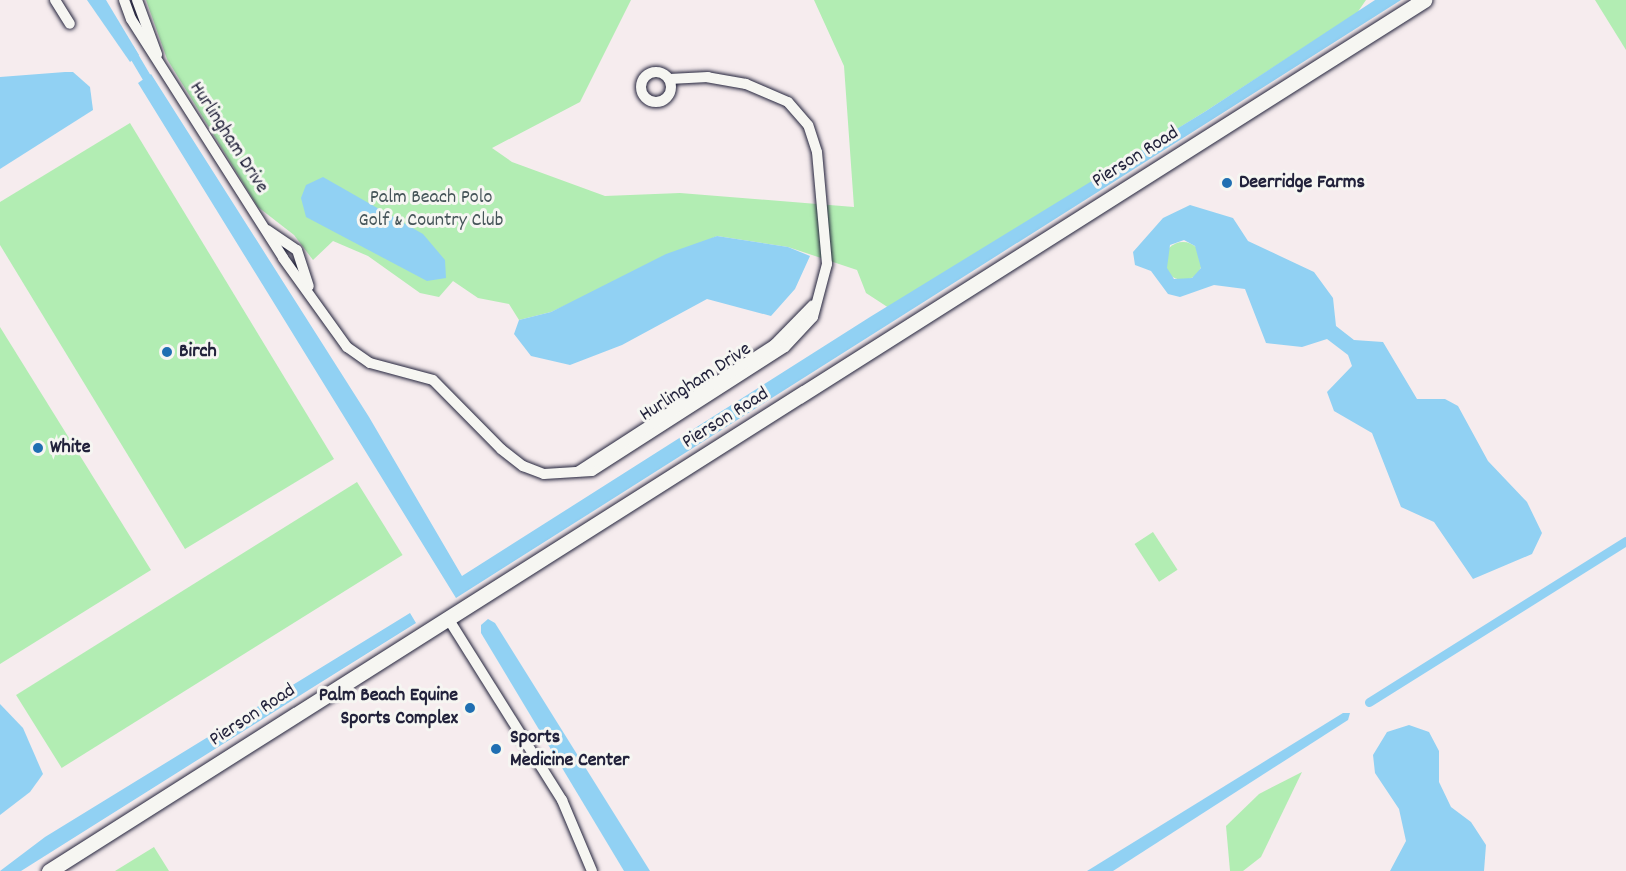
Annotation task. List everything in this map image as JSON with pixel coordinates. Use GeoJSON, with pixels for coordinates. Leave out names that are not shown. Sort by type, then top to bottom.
{"type":"FeatureCollection","features":[{"type":"Feature","properties":{"kind":"street"},"geometry":{"type":"LineString","coordinates":[[55,0],[70,24]]}},
{"type":"Feature","properties":{"kind":"street","name":"Hurlingham Drive"},"geometry":{"type":"LineString","coordinates":[[124,0],[130,20],[264,228],[311,292],[342,342],[363,360],[433,380],[523,466],[551,475],[592,471],[785,347],[808,325],[827,264],[817,152],[808,125],[788,102],[746,84],[708,77],[669,79]]}},
{"type":"Feature","properties":{"kind":"street","name":"Hurlingham Drive"},"geometry":{"type":"LineString","coordinates":[[137,0],[161,66]]}},
{"type":"Feature","properties":{"kind":"street","name":"Pierson Road"},"geometry":{"type":"LineString","coordinates":[[49,871],[449,620],[1424,0]]}},
{"type":"Feature","properties":{"kind":"street","name":"Hurlingham Drive"},"geometry":{"type":"LineString","coordinates":[[264,228],[297,250],[311,292]]}},
{"type":"Feature","properties":{"kind":"street"},"geometry":{"type":"LineString","coordinates":[[449,620],[562,800],[592,871]]}},
{"type":"Feature","properties":{"kind":"green space","name":"Palm Beach Polo Golf & Country Club"},"geometry":{"type":"Polygon","coordinates":[[[146,0],[631,0],[580,102],[492,148],[512,162],[605,196],[680,193],[854,207],[844,66],[814,0],[1366,0],[1357,13],[1206,111],[889,308],[866,293],[857,270],[788,247],[717,236],[551,312],[519,320],[509,304],[478,298],[453,281],[439,297],[420,293],[368,256],[333,241],[313,260],[294,235],[258,207],[167,59],[146,0]]]}},
{"type":"Feature","properties":{"kind":"green space"},"geometry":{"type":"Polygon","coordinates":[[[1595,0],[1626,0],[1626,50],[1595,0]]]}},
{"type":"Feature","properties":{"kind":"green space","name":"Birch"},"geometry":{"type":"Polygon","coordinates":[[[130,123],[334,459],[185,549],[0,245],[0,202],[130,123]]]}},
{"type":"Feature","properties":{"kind":"green space"},"geometry":{"type":"Polygon","coordinates":[[[1183,242],[1196,248],[1202,261],[1196,274],[1183,280],[1170,274],[1164,261],[1170,248],[1183,242]]]}},
{"type":"Feature","properties":{"kind":"green space","name":"White"},"geometry":{"type":"Polygon","coordinates":[[[0,327],[151,570],[0,664],[0,327]]]}},
{"type":"Feature","properties":{"kind":"green space"},"geometry":{"type":"Polygon","coordinates":[[[357,482],[403,555],[62,768],[16,695],[357,482]]]}},
{"type":"Feature","properties":{"kind":"green space"},"geometry":{"type":"Polygon","coordinates":[[[1153,532],[1178,570],[1159,582],[1135,544],[1153,532]]]}},
{"type":"Feature","properties":{"kind":"green space"},"geometry":{"type":"Polygon","coordinates":[[[1302,772],[1261,857],[1243,871],[1230,871],[1226,826],[1259,794],[1302,772]]]}},
{"type":"Feature","properties":{"kind":"green space"},"geometry":{"type":"Polygon","coordinates":[[[154,847],[169,871],[115,871],[154,847]]]}},
{"type":"Feature","properties":{"kind":"water"},"geometry":{"type":"Polygon","coordinates":[[[87,0],[106,0],[139,55],[130,62],[87,0]]]}},
{"type":"Feature","properties":{"kind":"water"},"geometry":{"type":"Polygon","coordinates":[[[1375,0],[1401,0],[456,598],[138,83],[151,74],[369,417],[462,576],[870,317],[1206,111],[1375,0]]]}},
{"type":"Feature","properties":{"kind":"water"},"geometry":{"type":"Polygon","coordinates":[[[73,72],[90,87],[93,110],[0,169],[0,77],[73,72]]]}},
{"type":"Feature","properties":{"kind":"water"},"geometry":{"type":"Polygon","coordinates":[[[323,177],[423,234],[445,260],[446,278],[427,281],[306,217],[301,198],[306,185],[323,177]]]}},
{"type":"Feature","properties":{"kind":"water"},"geometry":{"type":"Polygon","coordinates":[[[1190,205],[1233,218],[1248,241],[1314,272],[1333,298],[1336,326],[1354,340],[1383,342],[1417,399],[1445,399],[1458,406],[1488,461],[1527,502],[1542,533],[1532,554],[1473,579],[1434,522],[1401,507],[1372,433],[1334,411],[1327,392],[1352,366],[1348,355],[1327,339],[1302,347],[1266,343],[1245,289],[1214,285],[1180,297],[1168,294],[1151,271],[1135,265],[1133,252],[1163,218],[1190,205]],[[1184,240],[1170,245],[1167,268],[1174,279],[1192,278],[1201,268],[1195,246],[1184,240]]]}},
{"type":"Feature","properties":{"kind":"water"},"geometry":{"type":"Polygon","coordinates":[[[717,236],[788,247],[810,256],[795,289],[771,316],[707,299],[622,345],[570,365],[531,356],[514,334],[519,320],[551,312],[666,254],[717,236]]]}},
{"type":"Feature","properties":{"kind":"water"},"geometry":{"type":"Polygon","coordinates":[[[410,613],[416,623],[21,871],[0,871],[45,837],[410,613]]]}},
{"type":"Feature","properties":{"kind":"water"},"geometry":{"type":"Polygon","coordinates":[[[488,619],[495,623],[650,871],[624,871],[481,633],[481,625],[488,619]]]}},
{"type":"Feature","properties":{"kind":"water"},"geometry":{"type":"Polygon","coordinates":[[[0,704],[23,728],[43,774],[30,792],[0,815],[0,704]]]}},
{"type":"Feature","properties":{"kind":"water"},"geometry":{"type":"Polygon","coordinates":[[[1343,713],[1350,713],[1348,720],[1113,871],[1087,871],[1343,713]]]}},
{"type":"Feature","properties":{"kind":"water"},"geometry":{"type":"Polygon","coordinates":[[[1409,725],[1429,732],[1439,751],[1439,782],[1451,807],[1471,822],[1486,845],[1484,871],[1390,871],[1406,841],[1399,809],[1375,773],[1373,755],[1387,732],[1409,725]]]}},
{"type":"Feature","properties":{"kind":"waterway"},"geometry":{"type":"LineString","coordinates":[[129,48],[151,85]]}},
{"type":"Feature","properties":{"kind":"waterway"},"geometry":{"type":"LineString","coordinates":[[1369,702],[1626,541]]}},
{"type":"Feature","properties":{"kind":"place","name":"Deerridge Farms"},"geometry":{"type":"Point","coordinates":[1227,183]}},
{"type":"Feature","properties":{"kind":"place","name":"Birch"},"geometry":{"type":"Point","coordinates":[167,352]}},
{"type":"Feature","properties":{"kind":"place","name":"White"},"geometry":{"type":"Point","coordinates":[38,448]}},
{"type":"Feature","properties":{"kind":"place","name":"Palm Beach Equine Sports Complex"},"geometry":{"type":"Point","coordinates":[470,708]}},
{"type":"Feature","properties":{"kind":"place","name":"Sports Medicine Center"},"geometry":{"type":"Point","coordinates":[496,749]}}]}
